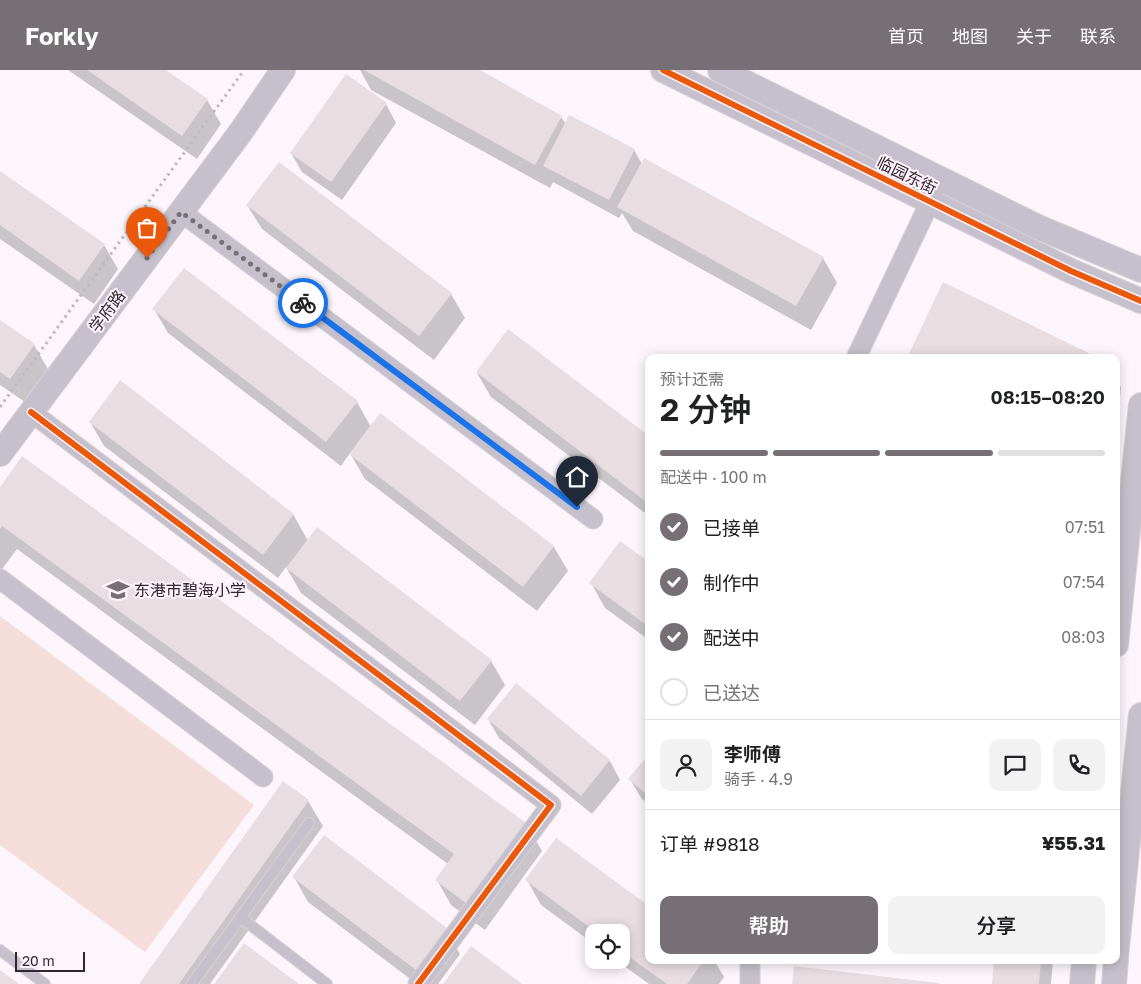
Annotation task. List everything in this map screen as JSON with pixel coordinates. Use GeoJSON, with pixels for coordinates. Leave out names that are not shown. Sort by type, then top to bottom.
{"type":"FeatureCollection","features":[{"type":"Feature","properties":{"kind":"street","name":"学府路"},"geometry":{"type":"LineString","coordinates":[[0,454],[181,212],[283,70]]}},
{"type":"Feature","properties":{"kind":"street","name":"临园东街"},"geometry":{"type":"LineString","coordinates":[[663,70],[1071,271],[1141,301]]}},
{"type":"Feature","properties":{"kind":"street","name":"临园东街"},"geometry":{"type":"LineString","coordinates":[[720,70],[1038,228],[1141,270]]}},
{"type":"Feature","properties":{"kind":"street"},"geometry":{"type":"LineString","coordinates":[[858,354],[930,202],[939,178]]}},
{"type":"Feature","properties":{"kind":"street"},"geometry":{"type":"LineString","coordinates":[[181,212],[593,519]]}},
{"type":"Feature","properties":{"kind":"street"},"geometry":{"type":"LineString","coordinates":[[1120,573],[1141,405]]}},
{"type":"Feature","properties":{"kind":"street"},"geometry":{"type":"LineString","coordinates":[[31,412],[551,805],[418,984]]}},
{"type":"Feature","properties":{"kind":"street"},"geometry":{"type":"LineString","coordinates":[[0,579],[263,777]]}},
{"type":"Feature","properties":{"kind":"street"},"geometry":{"type":"LineString","coordinates":[[1120,920],[1141,715]]}},
{"type":"Feature","properties":{"kind":"street"},"geometry":{"type":"LineString","coordinates":[[750,964],[750,984]]}},
{"type":"Feature","properties":{"kind":"street"},"geometry":{"type":"LineString","coordinates":[[1082,984],[1084,964]]}},
{"type":"Feature","properties":{"kind":"street"},"geometry":{"type":"LineString","coordinates":[[1114,984],[1116,964]]}},
{"type":"Feature","properties":{"kind":"lane"},"geometry":{"type":"LineString","coordinates":[[192,984],[309,823]]}},
{"type":"Feature","properties":{"kind":"lane"},"geometry":{"type":"LineString","coordinates":[[240,917],[327,984]]}},
{"type":"Feature","properties":{"kind":"lane"},"geometry":{"type":"LineString","coordinates":[[0,950],[45,984]]}},
{"type":"Feature","properties":{"kind":"path"},"geometry":{"type":"LineString","coordinates":[[0,407],[244,70]]}},
{"type":"Feature","properties":{"kind":"shaded area"},"geometry":{"type":"Polygon","coordinates":[[[0,616],[254,805],[145,952],[0,845],[0,616]]]}},
{"type":"Feature","properties":{"kind":"building"},"geometry":{"type":"Polygon","coordinates":[[[87,70],[166,70],[208,99],[182,136],[87,70]]]}},
{"type":"Feature","properties":{"kind":"building"},"geometry":{"type":"Polygon","coordinates":[[[364,70],[480,70],[562,116],[535,165],[364,70]]]}},
{"type":"Feature","properties":{"kind":"building"},"geometry":{"type":"Polygon","coordinates":[[[346,74],[387,103],[331,182],[290,153],[346,74]]]}},
{"type":"Feature","properties":{"kind":"building"},"geometry":{"type":"Polygon","coordinates":[[[569,115],[635,149],[609,200],[543,166],[569,115]]]}},
{"type":"Feature","properties":{"kind":"building"},"geometry":{"type":"Polygon","coordinates":[[[644,158],[824,257],[796,306],[617,207],[644,158]]]}},
{"type":"Feature","properties":{"kind":"building"},"geometry":{"type":"Polygon","coordinates":[[[279,162],[452,293],[419,336],[246,205],[279,162]]]}},
{"type":"Feature","properties":{"kind":"building"},"geometry":{"type":"Polygon","coordinates":[[[0,171],[105,244],[79,281],[0,225],[0,171]]]}},
{"type":"Feature","properties":{"kind":"building"},"geometry":{"type":"Polygon","coordinates":[[[184,268],[358,401],[326,442],[152,309],[184,268]]]}},
{"type":"Feature","properties":{"kind":"building"},"geometry":{"type":"Polygon","coordinates":[[[943,282],[1091,354],[909,354],[943,282]]]}},
{"type":"Feature","properties":{"kind":"building"},"geometry":{"type":"Polygon","coordinates":[[[0,320],[35,344],[10,379],[0,372],[0,320]]]}},
{"type":"Feature","properties":{"kind":"building"},"geometry":{"type":"Polygon","coordinates":[[[508,329],[645,433],[645,501],[476,372],[508,329]]]}},
{"type":"Feature","properties":{"kind":"building"},"geometry":{"type":"Polygon","coordinates":[[[120,380],[294,514],[263,555],[89,422],[120,380]]]}},
{"type":"Feature","properties":{"kind":"building"},"geometry":{"type":"Polygon","coordinates":[[[380,413],[554,546],[523,587],[349,454],[380,413]]]}},
{"type":"Feature","properties":{"kind":"building"},"geometry":{"type":"Polygon","coordinates":[[[22,456],[529,825],[470,906],[435,880],[454,854],[2,526],[0,529],[0,487],[22,456]]]}},
{"type":"Feature","properties":{"kind":"building"},"geometry":{"type":"Polygon","coordinates":[[[317,527],[492,660],[460,701],[286,568],[317,527]]]}},
{"type":"Feature","properties":{"kind":"building"},"geometry":{"type":"Polygon","coordinates":[[[620,541],[645,559],[645,624],[589,583],[620,541]]]}},
{"type":"Feature","properties":{"kind":"building"},"geometry":{"type":"Polygon","coordinates":[[[516,683],[610,760],[581,796],[487,719],[516,683]]]}},
{"type":"Feature","properties":{"kind":"building"},"geometry":{"type":"Polygon","coordinates":[[[645,759],[645,793],[628,779],[645,759]]]}},
{"type":"Feature","properties":{"kind":"building"},"geometry":{"type":"Polygon","coordinates":[[[283,781],[309,800],[179,984],[139,984],[283,781]]]}},
{"type":"Feature","properties":{"kind":"building"},"geometry":{"type":"Polygon","coordinates":[[[324,835],[447,928],[416,970],[292,877],[324,835]]]}},
{"type":"Feature","properties":{"kind":"building"},"geometry":{"type":"Polygon","coordinates":[[[556,838],[645,903],[645,964],[701,964],[687,984],[667,984],[630,957],[630,924],[585,924],[525,880],[556,838]]]}},
{"type":"Feature","properties":{"kind":"building"},"geometry":{"type":"Polygon","coordinates":[[[244,943],[299,984],[214,984],[244,943]]]}},
{"type":"Feature","properties":{"kind":"building"},"geometry":{"type":"Polygon","coordinates":[[[471,946],[522,984],[443,984],[471,946]]]}},
{"type":"Feature","properties":{"kind":"building"},"geometry":{"type":"Polygon","coordinates":[[[994,964],[1041,964],[1039,984],[992,984],[994,964]]]}},
{"type":"Feature","properties":{"kind":"building"},"geometry":{"type":"Polygon","coordinates":[[[794,966],[939,983],[939,984],[792,984],[794,966]]]}},
{"type":"Feature","properties":{"kind":"building"},"geometry":{"type":"Polygon","coordinates":[[[0,970],[19,984],[0,984],[0,970]]]}},
{"type":"Feature","properties":{"kind":"cycle path"},"geometry":{"type":"LineString","coordinates":[[663,70],[1071,271],[1141,301]]}},
{"type":"Feature","properties":{"kind":"cycle path"},"geometry":{"type":"LineString","coordinates":[[31,412],[551,805],[418,984]]}},
{"type":"Feature","properties":{"kind":"way so far"},"geometry":{"type":"LineString","coordinates":[[147,258],[181,212],[303,303]]}},
{"type":"Feature","properties":{"kind":"place","name":"东港市碧海小学"},"geometry":{"type":"Point","coordinates":[118,590]}},
{"type":"Feature","properties":{"kind":"route"},"geometry":{"type":"LineString","coordinates":[[303,303],[577,507]]}}]}
